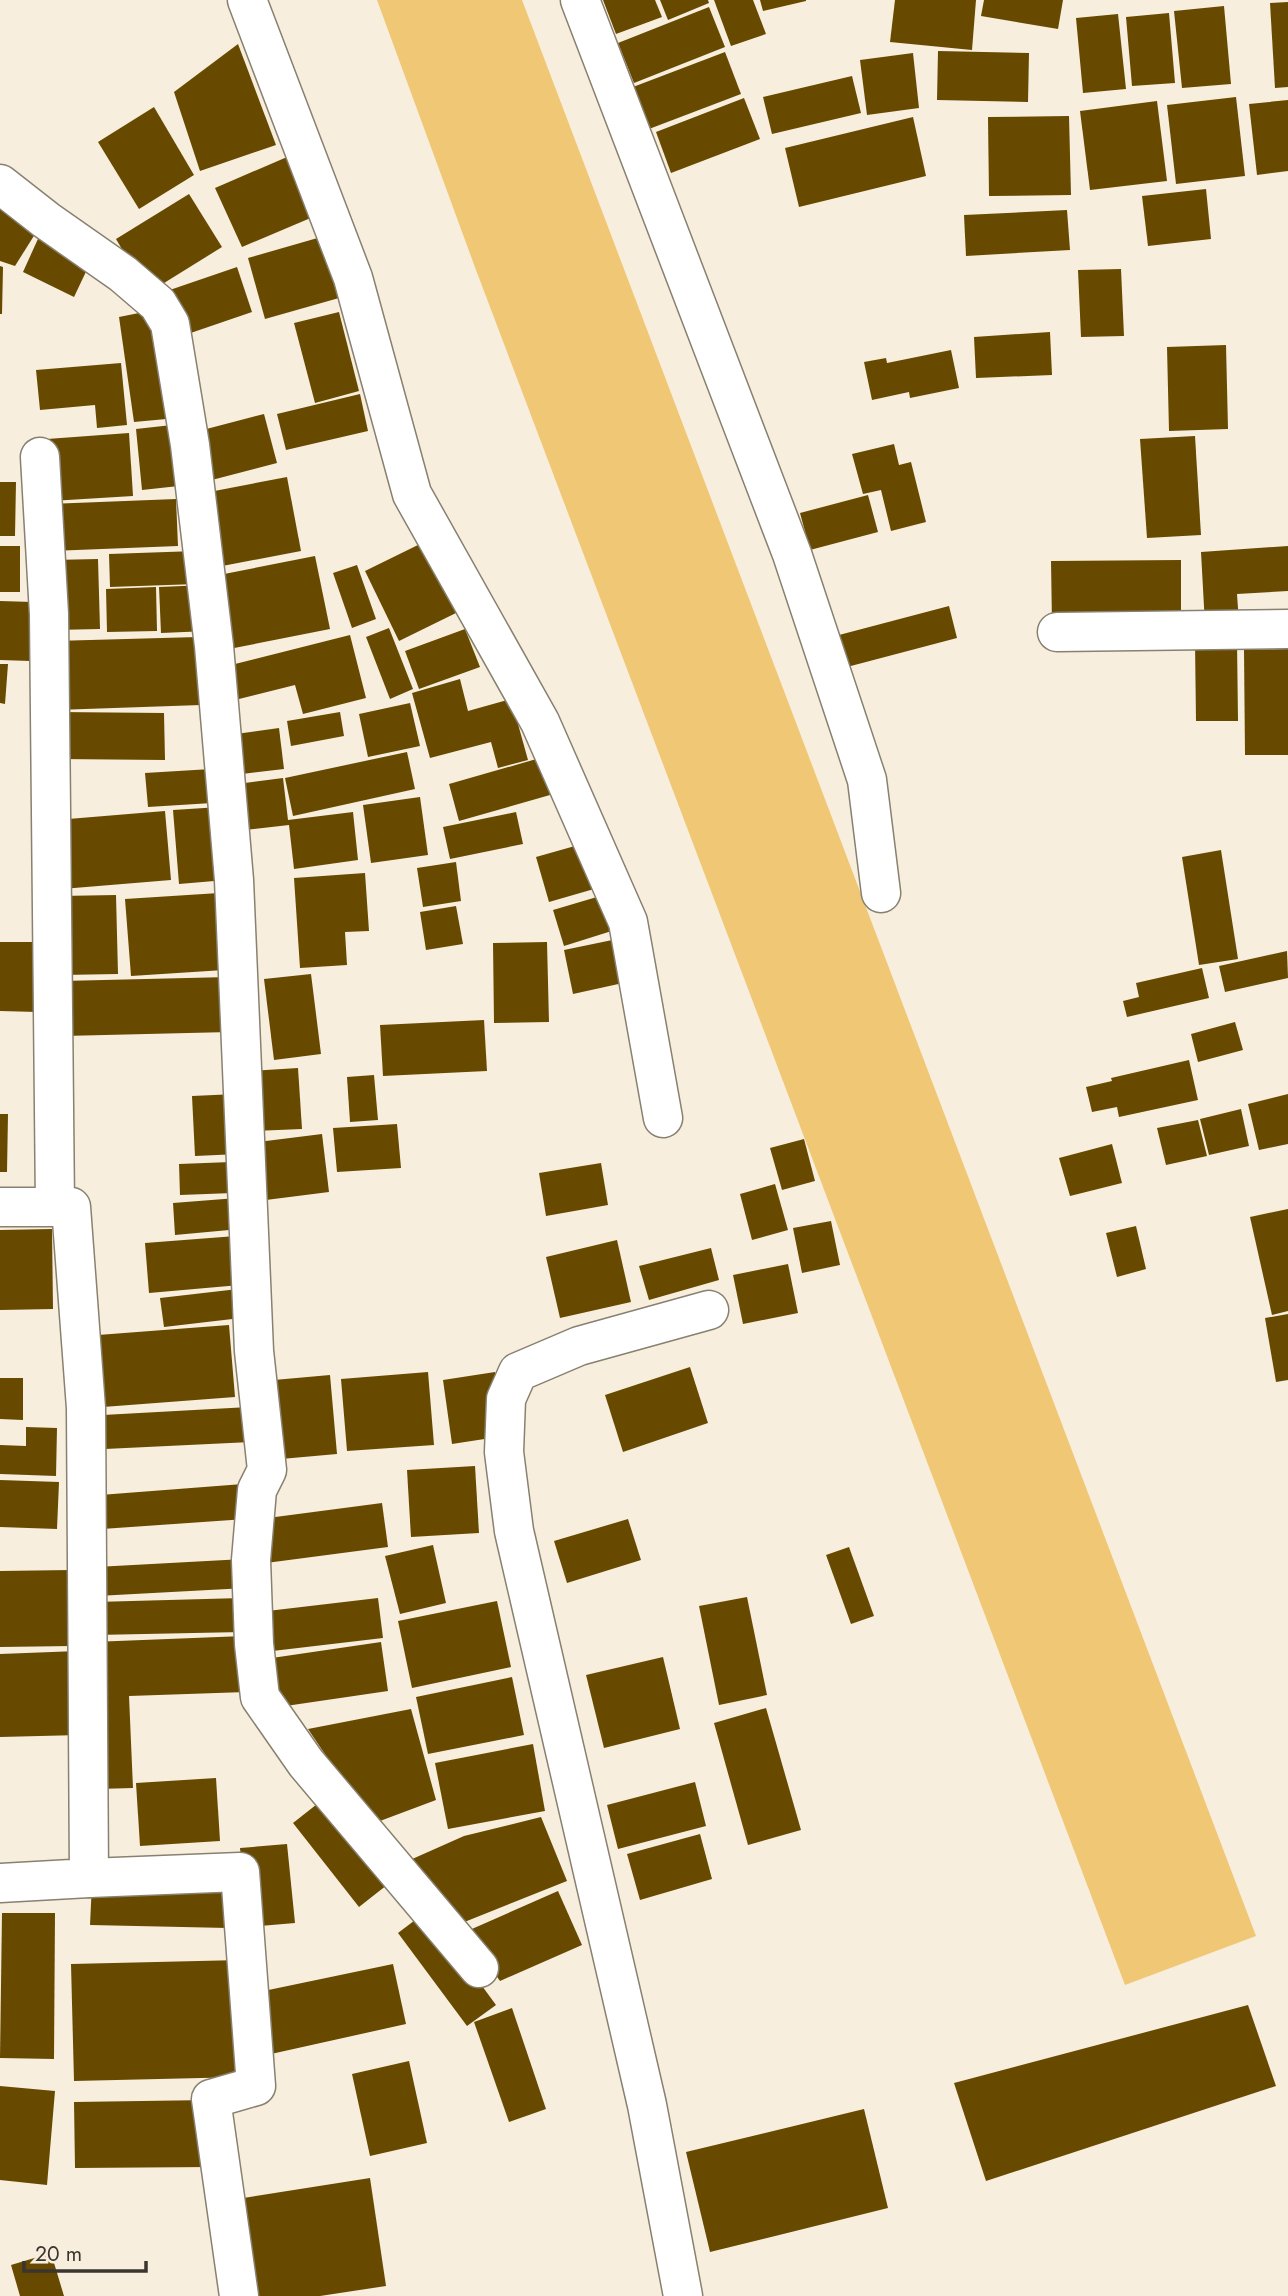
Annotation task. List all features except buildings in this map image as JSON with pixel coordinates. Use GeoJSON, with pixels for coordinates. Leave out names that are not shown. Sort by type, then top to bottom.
{"type":"FeatureCollection","features":[{"type":"Feature","properties":{"kind":"street"},"geometry":{"type":"LineString","coordinates":[[247,0],[353,278],[412,494],[540,722],[628,922],[663,1118]]}},
{"type":"Feature","properties":{"kind":"street"},"geometry":{"type":"LineString","coordinates":[[580,0],[792,554],[867,780],[881,893]]}},
{"type":"Feature","properties":{"kind":"street"},"geometry":{"type":"LineString","coordinates":[[0,184],[123,274],[158,304],[170,324],[190,444],[214,646],[234,880],[254,1351],[267,1469],[257,1490],[251,1560],[254,1644],[260,1697],[306,1763],[479,1968]]}},
{"type":"Feature","properties":{"kind":"street"},"geometry":{"type":"LineString","coordinates":[[40,457],[49,614],[55,1207]]}},
{"type":"Feature","properties":{"kind":"street"},"geometry":{"type":"LineString","coordinates":[[1057,632],[1288,629]]}},
{"type":"Feature","properties":{"kind":"street"},"geometry":{"type":"LineString","coordinates":[[0,1207],[71,1207],[86,1408],[89,1878]]}},
{"type":"Feature","properties":{"kind":"street"},"geometry":{"type":"LineString","coordinates":[[683,2296],[647,2105],[514,1531],[505,1452],[506,1399],[517,1372],[579,1346],[709,1310]]}},
{"type":"Feature","properties":{"kind":"street"},"geometry":{"type":"LineString","coordinates":[[0,1883],[240,1872],[256,2086],[211,2099],[239,2296]]}},
{"type":"Feature","properties":{"kind":"shaded area"},"geometry":{"type":"Polygon","coordinates":[[[377,0],[522,0],[1256,1936],[1125,1985],[476,270],[377,0]]]}}]}
